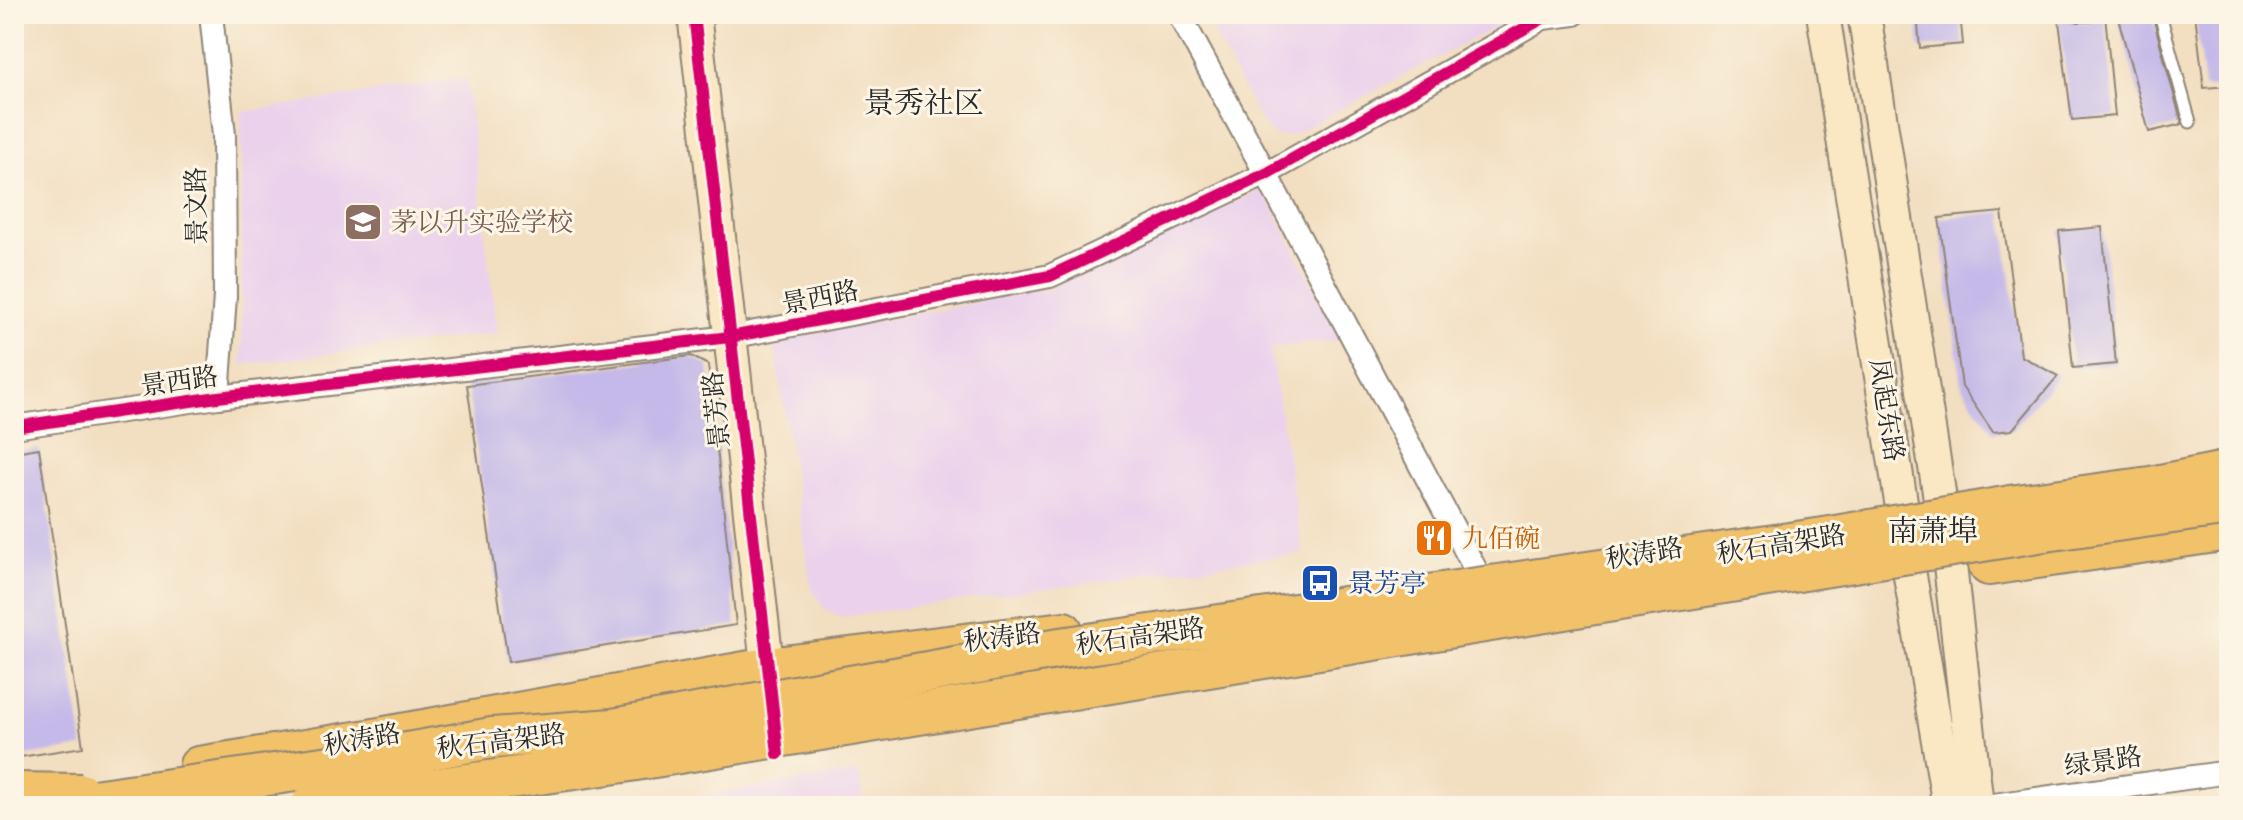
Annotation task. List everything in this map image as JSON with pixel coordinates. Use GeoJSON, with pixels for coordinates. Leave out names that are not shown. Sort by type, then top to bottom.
{"type":"FeatureCollection","features":[{"type":"Feature","properties":{"kind":"highway","name":"秋石高架路"},"geometry":{"type":"LineString","coordinates":[[52,806],[351,763],[492,738],[613,729],[1060,648],[1824,538],[2017,505],[2150,487],[2229,471]]}},
{"type":"Feature","properties":{"kind":"highway","name":"秋石高架路"},"geometry":{"type":"LineString","coordinates":[[311,806],[624,762],[2038,532],[2229,505]]}},
{"type":"Feature","properties":{"kind":"highway"},"geometry":{"type":"LineString","coordinates":[[1616,601],[1894,578],[2229,530]]}},
{"type":"Feature","properties":{"kind":"highway"},"geometry":{"type":"LineString","coordinates":[[14,794],[129,795]]}},
{"type":"Feature","properties":{"kind":"main road","name":"景芳路"},"geometry":{"type":"LineString","coordinates":[[694,14],[778,754]]}},
{"type":"Feature","properties":{"kind":"main road","name":"凤起东路"},"geometry":{"type":"LineString","coordinates":[[1823,14],[1903,514],[1908,564],[1949,806]]}},
{"type":"Feature","properties":{"kind":"main road","name":"凤起东路"},"geometry":{"type":"LineString","coordinates":[[1864,14],[1949,556],[1977,806]]}},
{"type":"Feature","properties":{"kind":"main road","name":"秋涛路"},"geometry":{"type":"LineString","coordinates":[[14,794],[368,738],[767,666],[1480,578],[1903,514],[2229,459]]}},
{"type":"Feature","properties":{"kind":"main road"},"geometry":{"type":"LineString","coordinates":[[424,806],[778,754],[1949,556],[2229,515]]}},
{"type":"Feature","properties":{"kind":"street","name":"景文路"},"geometry":{"type":"LineString","coordinates":[[211,14],[224,135],[225,296],[218,397]]}},
{"type":"Feature","properties":{"kind":"street"},"geometry":{"type":"LineString","coordinates":[[1179,14],[1480,578]]}},
{"type":"Feature","properties":{"kind":"street","name":"景西路"},"geometry":{"type":"LineString","coordinates":[[14,427],[218,397],[730,337],[1050,276],[1266,174],[1543,18],[1574,14]]}},
{"type":"Feature","properties":{"kind":"street","name":"绿景路"},"geometry":{"type":"LineString","coordinates":[[1986,806],[2229,772]]}},
{"type":"Feature","properties":{"kind":"lane"},"geometry":{"type":"LineString","coordinates":[[2078,14],[2087,14]]}},
{"type":"Feature","properties":{"kind":"lane"},"geometry":{"type":"LineString","coordinates":[[2160,14],[2190,122]]}},
{"type":"Feature","properties":{"kind":"shaded area"},"geometry":{"type":"Polygon","coordinates":[[[1203,14],[1520,14],[1290,136],[1276,136],[1263,125],[1203,14]]]}},
{"type":"Feature","properties":{"kind":"shaded area","name":"茅以升实验学校"},"geometry":{"type":"Polygon","coordinates":[[[466,78],[497,333],[242,365],[241,112],[466,78]]]}},
{"type":"Feature","properties":{"kind":"shaded area"},"geometry":{"type":"Polygon","coordinates":[[[1263,189],[1341,340],[1270,348],[1303,553],[841,617],[824,608],[811,588],[774,341],[1048,289],[1263,189]]]}},
{"type":"Feature","properties":{"kind":"shaded area"},"geometry":{"type":"Polygon","coordinates":[[[858,772],[865,806],[626,806],[858,772]]]}},
{"type":"Feature","properties":{"kind":"building"},"geometry":{"type":"Polygon","coordinates":[[[1917,14],[1960,14],[1963,44],[1920,48],[1917,14]]]}},
{"type":"Feature","properties":{"kind":"building"},"geometry":{"type":"Polygon","coordinates":[[[2058,14],[2070,14],[2071,19],[2078,22],[2091,22],[2095,14],[2105,14],[2115,116],[2072,120],[2058,14]]]}},
{"type":"Feature","properties":{"kind":"building"},"geometry":{"type":"Polygon","coordinates":[[[2117,14],[2152,14],[2182,124],[2149,132],[2117,14]]]}},
{"type":"Feature","properties":{"kind":"building"},"geometry":{"type":"Polygon","coordinates":[[[2195,14],[2229,14],[2229,86],[2204,88],[2195,14]]]}},
{"type":"Feature","properties":{"kind":"building"},"geometry":{"type":"Polygon","coordinates":[[[2002,212],[2021,356],[2058,376],[2012,430],[1993,432],[1962,387],[1939,218],[2002,212]]]}},
{"type":"Feature","properties":{"kind":"building"},"geometry":{"type":"Polygon","coordinates":[[[2102,227],[2116,364],[2073,368],[2059,231],[2102,227]]]}},
{"type":"Feature","properties":{"kind":"building"},"geometry":{"type":"Polygon","coordinates":[[[691,356],[708,365],[736,625],[508,662],[467,385],[691,356]]]}},
{"type":"Feature","properties":{"kind":"building"},"geometry":{"type":"Polygon","coordinates":[[[39,448],[83,747],[14,758],[14,452],[39,448]]]}},
{"type":"Feature","properties":{"kind":"cycle path"},"geometry":{"type":"LineString","coordinates":[[694,14],[778,754]]}},
{"type":"Feature","properties":{"kind":"cycle path"},"geometry":{"type":"LineString","coordinates":[[14,427],[218,397],[730,337],[1050,276],[1266,174],[1543,18],[1574,14]]}},
{"type":"Feature","properties":{"kind":"place","name":"茅以升实验学校"},"geometry":{"type":"Point","coordinates":[363,222]}},
{"type":"Feature","properties":{"kind":"place","name":"九佰碗"},"geometry":{"type":"Point","coordinates":[1434,538]}},
{"type":"Feature","properties":{"kind":"place","name":"景芳亭"},"geometry":{"type":"Point","coordinates":[1320,583]}},
{"type":"Feature","properties":{"kind":"district","name":"景秀社区"},"geometry":{"type":"Point","coordinates":[924,103]}},
{"type":"Feature","properties":{"kind":"district","name":"南萧埠"},"geometry":{"type":"Point","coordinates":[1933,531]}}]}
